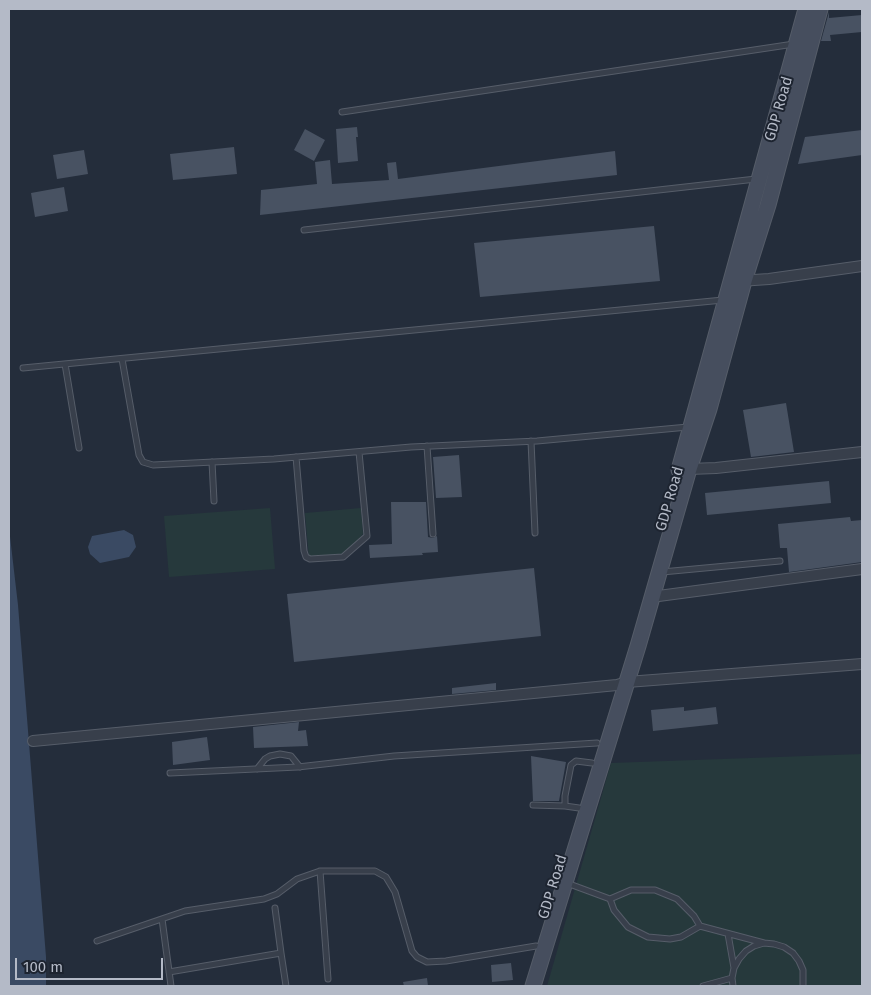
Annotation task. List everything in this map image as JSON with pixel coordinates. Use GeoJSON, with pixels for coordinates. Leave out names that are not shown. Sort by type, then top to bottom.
{"type":"FeatureCollection","features":[{"type":"Feature","properties":{"kind":"main road","name":"GDP Road"},"geometry":{"type":"LineString","coordinates":[[737,280],[760,179],[806,9]]}},
{"type":"Feature","properties":{"kind":"main road","name":"GDP Road"},"geometry":{"type":"LineString","coordinates":[[524,986],[559,882],[572,807],[592,763],[597,743],[622,683],[726,300],[737,280],[768,205],[820,9]]}},
{"type":"Feature","properties":{"kind":"main road"},"geometry":{"type":"LineString","coordinates":[[533,986],[559,882],[659,572],[689,469],[709,409],[737,280]]}},
{"type":"Feature","properties":{"kind":"street"},"geometry":{"type":"LineString","coordinates":[[737,280],[862,266]]}},
{"type":"Feature","properties":{"kind":"street"},"geometry":{"type":"LineString","coordinates":[[689,469],[716,468],[862,452]]}},
{"type":"Feature","properties":{"kind":"street"},"geometry":{"type":"LineString","coordinates":[[651,597],[862,569]]}},
{"type":"Feature","properties":{"kind":"street"},"geometry":{"type":"LineString","coordinates":[[33,741],[622,683],[862,664]]}},
{"type":"Feature","properties":{"kind":"lane"},"geometry":{"type":"LineString","coordinates":[[342,112],[798,43]]}},
{"type":"Feature","properties":{"kind":"lane"},"geometry":{"type":"LineString","coordinates":[[304,230],[760,179]]}},
{"type":"Feature","properties":{"kind":"lane"},"geometry":{"type":"LineString","coordinates":[[23,368],[726,300]]}},
{"type":"Feature","properties":{"kind":"lane"},"geometry":{"type":"LineString","coordinates":[[122,359],[139,455],[143,462],[153,465],[296,457],[427,446],[531,441],[691,427]]}},
{"type":"Feature","properties":{"kind":"lane"},"geometry":{"type":"LineString","coordinates":[[65,364],[79,448]]}},
{"type":"Feature","properties":{"kind":"lane"},"geometry":{"type":"LineString","coordinates":[[531,441],[535,533]]}},
{"type":"Feature","properties":{"kind":"lane"},"geometry":{"type":"LineString","coordinates":[[427,446],[433,534]]}},
{"type":"Feature","properties":{"kind":"lane"},"geometry":{"type":"LineString","coordinates":[[296,457],[306,557],[310,559],[343,557],[367,536],[359,452]]}},
{"type":"Feature","properties":{"kind":"lane"},"geometry":{"type":"LineString","coordinates":[[212,462],[214,500]]}},
{"type":"Feature","properties":{"kind":"lane"},"geometry":{"type":"LineString","coordinates":[[659,572],[780,561]]}},
{"type":"Feature","properties":{"kind":"lane"},"geometry":{"type":"LineString","coordinates":[[170,773],[300,767],[394,756],[597,743]]}},
{"type":"Feature","properties":{"kind":"lane"},"geometry":{"type":"LineString","coordinates":[[257,769],[265,759],[280,754],[291,756],[300,767]]}},
{"type":"Feature","properties":{"kind":"lane"},"geometry":{"type":"LineString","coordinates":[[533,805],[572,807]]}},
{"type":"Feature","properties":{"kind":"lane"},"geometry":{"type":"LineString","coordinates":[[320,871],[328,979]]}},
{"type":"Feature","properties":{"kind":"lane"},"geometry":{"type":"LineString","coordinates":[[97,941],[185,911],[264,898],[277,894],[297,879],[320,871],[375,872],[386,877],[395,892],[412,951],[417,957],[427,962],[446,961],[536,946]]}},
{"type":"Feature","properties":{"kind":"lane"},"geometry":{"type":"LineString","coordinates":[[559,882],[610,899],[631,890],[643,889],[661,892],[677,899],[686,907],[700,926],[784,947],[799,961],[803,970],[803,986]]}},
{"type":"Feature","properties":{"kind":"lane"},"geometry":{"type":"LineString","coordinates":[[610,899],[614,910],[624,923],[638,933],[648,937],[664,939],[681,937],[700,926]]}},
{"type":"Feature","properties":{"kind":"lane"},"geometry":{"type":"LineString","coordinates":[[275,908],[286,986]]}},
{"type":"Feature","properties":{"kind":"lane"},"geometry":{"type":"LineString","coordinates":[[162,919],[171,986]]}},
{"type":"Feature","properties":{"kind":"lane"},"geometry":{"type":"LineString","coordinates":[[728,934],[734,968]]}},
{"type":"Feature","properties":{"kind":"lane"},"geometry":{"type":"LineString","coordinates":[[733,986],[734,968],[739,958],[754,946],[764,943]]}},
{"type":"Feature","properties":{"kind":"lane"},"geometry":{"type":"LineString","coordinates":[[169,972],[281,954]]}},
{"type":"Feature","properties":{"kind":"lane"},"geometry":{"type":"LineString","coordinates":[[703,986],[732,978]]}},
{"type":"Feature","properties":{"kind":"shaded area"},"geometry":{"type":"Polygon","coordinates":[[[270,508],[275,569],[169,577],[164,516],[270,508]]]}},
{"type":"Feature","properties":{"kind":"shaded area"},"geometry":{"type":"Polygon","coordinates":[[[361,508],[363,534],[344,555],[309,558],[305,513],[361,508]]]}},
{"type":"Feature","properties":{"kind":"shaded area"},"geometry":{"type":"Polygon","coordinates":[[[862,754],[862,986],[547,986],[611,763],[862,754]]]}},
{"type":"Feature","properties":{"kind":"water"},"geometry":{"type":"Polygon","coordinates":[[[9,528],[18,605],[46,957],[46,986],[9,986],[9,528]]]}},
{"type":"Feature","properties":{"kind":"water"},"geometry":{"type":"Polygon","coordinates":[[[124,530],[133,535],[136,547],[129,557],[100,563],[90,554],[88,547],[92,536],[124,530]]]}},
{"type":"Feature","properties":{"kind":"building"},"geometry":{"type":"Polygon","coordinates":[[[829,12],[829,18],[862,15],[862,32],[830,35],[831,41],[821,41],[829,12]]]}},
{"type":"Feature","properties":{"kind":"building"},"geometry":{"type":"Polygon","coordinates":[[[357,127],[358,161],[338,163],[336,129],[357,127]]]}},
{"type":"Feature","properties":{"kind":"building"},"geometry":{"type":"Polygon","coordinates":[[[305,129],[325,140],[314,161],[294,150],[305,129]]]}},
{"type":"Feature","properties":{"kind":"building"},"geometry":{"type":"Polygon","coordinates":[[[862,130],[862,155],[798,164],[805,137],[862,130]]]}},
{"type":"Feature","properties":{"kind":"building"},"geometry":{"type":"Polygon","coordinates":[[[234,147],[237,174],[173,180],[170,154],[234,147]]]}},
{"type":"Feature","properties":{"kind":"building"},"geometry":{"type":"Polygon","coordinates":[[[84,150],[88,174],[57,179],[53,155],[84,150]]]}},
{"type":"Feature","properties":{"kind":"building"},"geometry":{"type":"Polygon","coordinates":[[[615,151],[617,175],[260,215],[261,190],[317,184],[315,162],[330,160],[332,184],[389,180],[387,163],[396,162],[398,179],[615,151]]]}},
{"type":"Feature","properties":{"kind":"building"},"geometry":{"type":"Polygon","coordinates":[[[64,187],[68,211],[35,217],[31,193],[64,187]]]}},
{"type":"Feature","properties":{"kind":"building"},"geometry":{"type":"Polygon","coordinates":[[[654,226],[660,281],[480,297],[474,243],[654,226]]]}},
{"type":"Feature","properties":{"kind":"building"},"geometry":{"type":"Polygon","coordinates":[[[786,403],[794,452],[751,457],[743,410],[786,403]]]}},
{"type":"Feature","properties":{"kind":"building"},"geometry":{"type":"Polygon","coordinates":[[[459,455],[462,497],[436,498],[433,457],[459,455]]]}},
{"type":"Feature","properties":{"kind":"building"},"geometry":{"type":"Polygon","coordinates":[[[829,481],[831,503],[707,515],[705,493],[829,481]]]}},
{"type":"Feature","properties":{"kind":"building"},"geometry":{"type":"Polygon","coordinates":[[[391,502],[426,502],[428,537],[433,538],[437,536],[438,552],[422,553],[423,555],[370,558],[369,545],[392,544],[391,502]]]}},
{"type":"Feature","properties":{"kind":"building"},"geometry":{"type":"Polygon","coordinates":[[[850,517],[851,521],[862,520],[862,562],[789,572],[787,548],[780,548],[778,524],[850,517]]]}},
{"type":"Feature","properties":{"kind":"building"},"geometry":{"type":"Polygon","coordinates":[[[534,568],[541,636],[294,662],[287,594],[534,568]]]}},
{"type":"Feature","properties":{"kind":"building"},"geometry":{"type":"Polygon","coordinates":[[[496,683],[496,690],[452,694],[452,688],[496,683]]]}},
{"type":"Feature","properties":{"kind":"building"},"geometry":{"type":"Polygon","coordinates":[[[684,707],[684,711],[716,707],[718,724],[653,731],[651,710],[684,707]]]}},
{"type":"Feature","properties":{"kind":"building"},"geometry":{"type":"Polygon","coordinates":[[[299,722],[298,731],[306,730],[308,746],[254,748],[253,727],[299,722]]]}},
{"type":"Feature","properties":{"kind":"building"},"geometry":{"type":"Polygon","coordinates":[[[207,737],[210,760],[173,765],[172,742],[207,737]]]}},
{"type":"Feature","properties":{"kind":"building"},"geometry":{"type":"Polygon","coordinates":[[[531,756],[566,762],[559,801],[533,801],[531,756]]]}},
{"type":"Feature","properties":{"kind":"building"},"geometry":{"type":"Polygon","coordinates":[[[511,963],[513,980],[492,982],[491,965],[511,963]]]}},
{"type":"Feature","properties":{"kind":"building"},"geometry":{"type":"Polygon","coordinates":[[[427,978],[428,986],[404,986],[403,982],[427,978]]]}}]}
